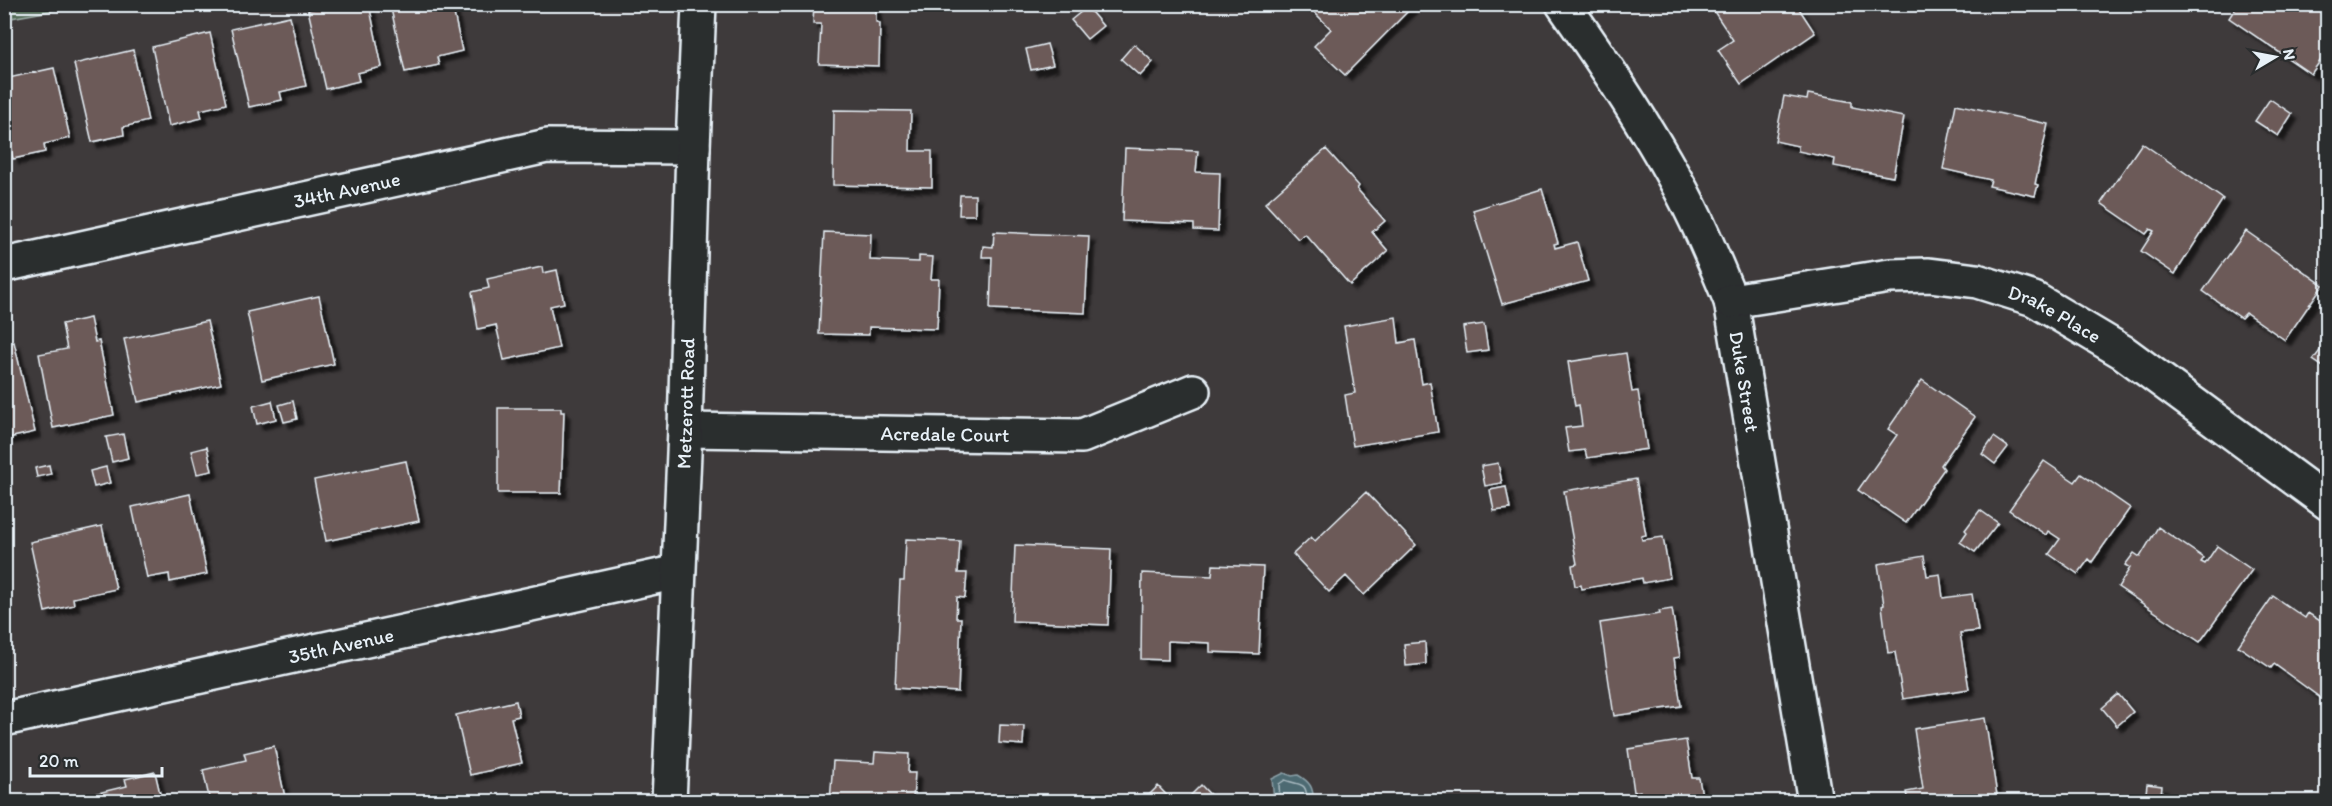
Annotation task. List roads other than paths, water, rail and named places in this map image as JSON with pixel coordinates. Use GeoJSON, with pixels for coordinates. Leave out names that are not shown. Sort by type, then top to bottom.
{"type":"FeatureCollection","features":[{"type":"Feature","properties":{"kind":"street","name":"Metzerott Road"},"geometry":{"type":"LineString","coordinates":[[669,801],[686,430],[699,4]]}},
{"type":"Feature","properties":{"kind":"street","name":"Duke Street"},"geometry":{"type":"LineString","coordinates":[[1563,4],[1643,124],[1676,181],[1710,250],[1731,301],[1815,801]]}},
{"type":"Feature","properties":{"kind":"street","name":"34th Avenue"},"geometry":{"type":"LineString","coordinates":[[4,265],[547,146],[693,147]]}},
{"type":"Feature","properties":{"kind":"street","name":"Drake Place"},"geometry":{"type":"LineString","coordinates":[[1731,301],[1890,276],[1929,275],[1977,281],[2034,299],[2123,352],[2328,504]]}},
{"type":"Feature","properties":{"kind":"street","name":"Acredale Court"},"geometry":{"type":"LineString","coordinates":[[686,430],[1082,436],[1193,391]]}},
{"type":"Feature","properties":{"kind":"street","name":"35th Avenue"},"geometry":{"type":"LineString","coordinates":[[4,719],[678,572]]}},
{"type":"Feature","properties":{"kind":"water"},"geometry":{"type":"Polygon","coordinates":[[[1284,773],[1292,776],[1298,775],[1306,780],[1313,792],[1313,801],[1274,801],[1272,779],[1284,773]]]}}]}
